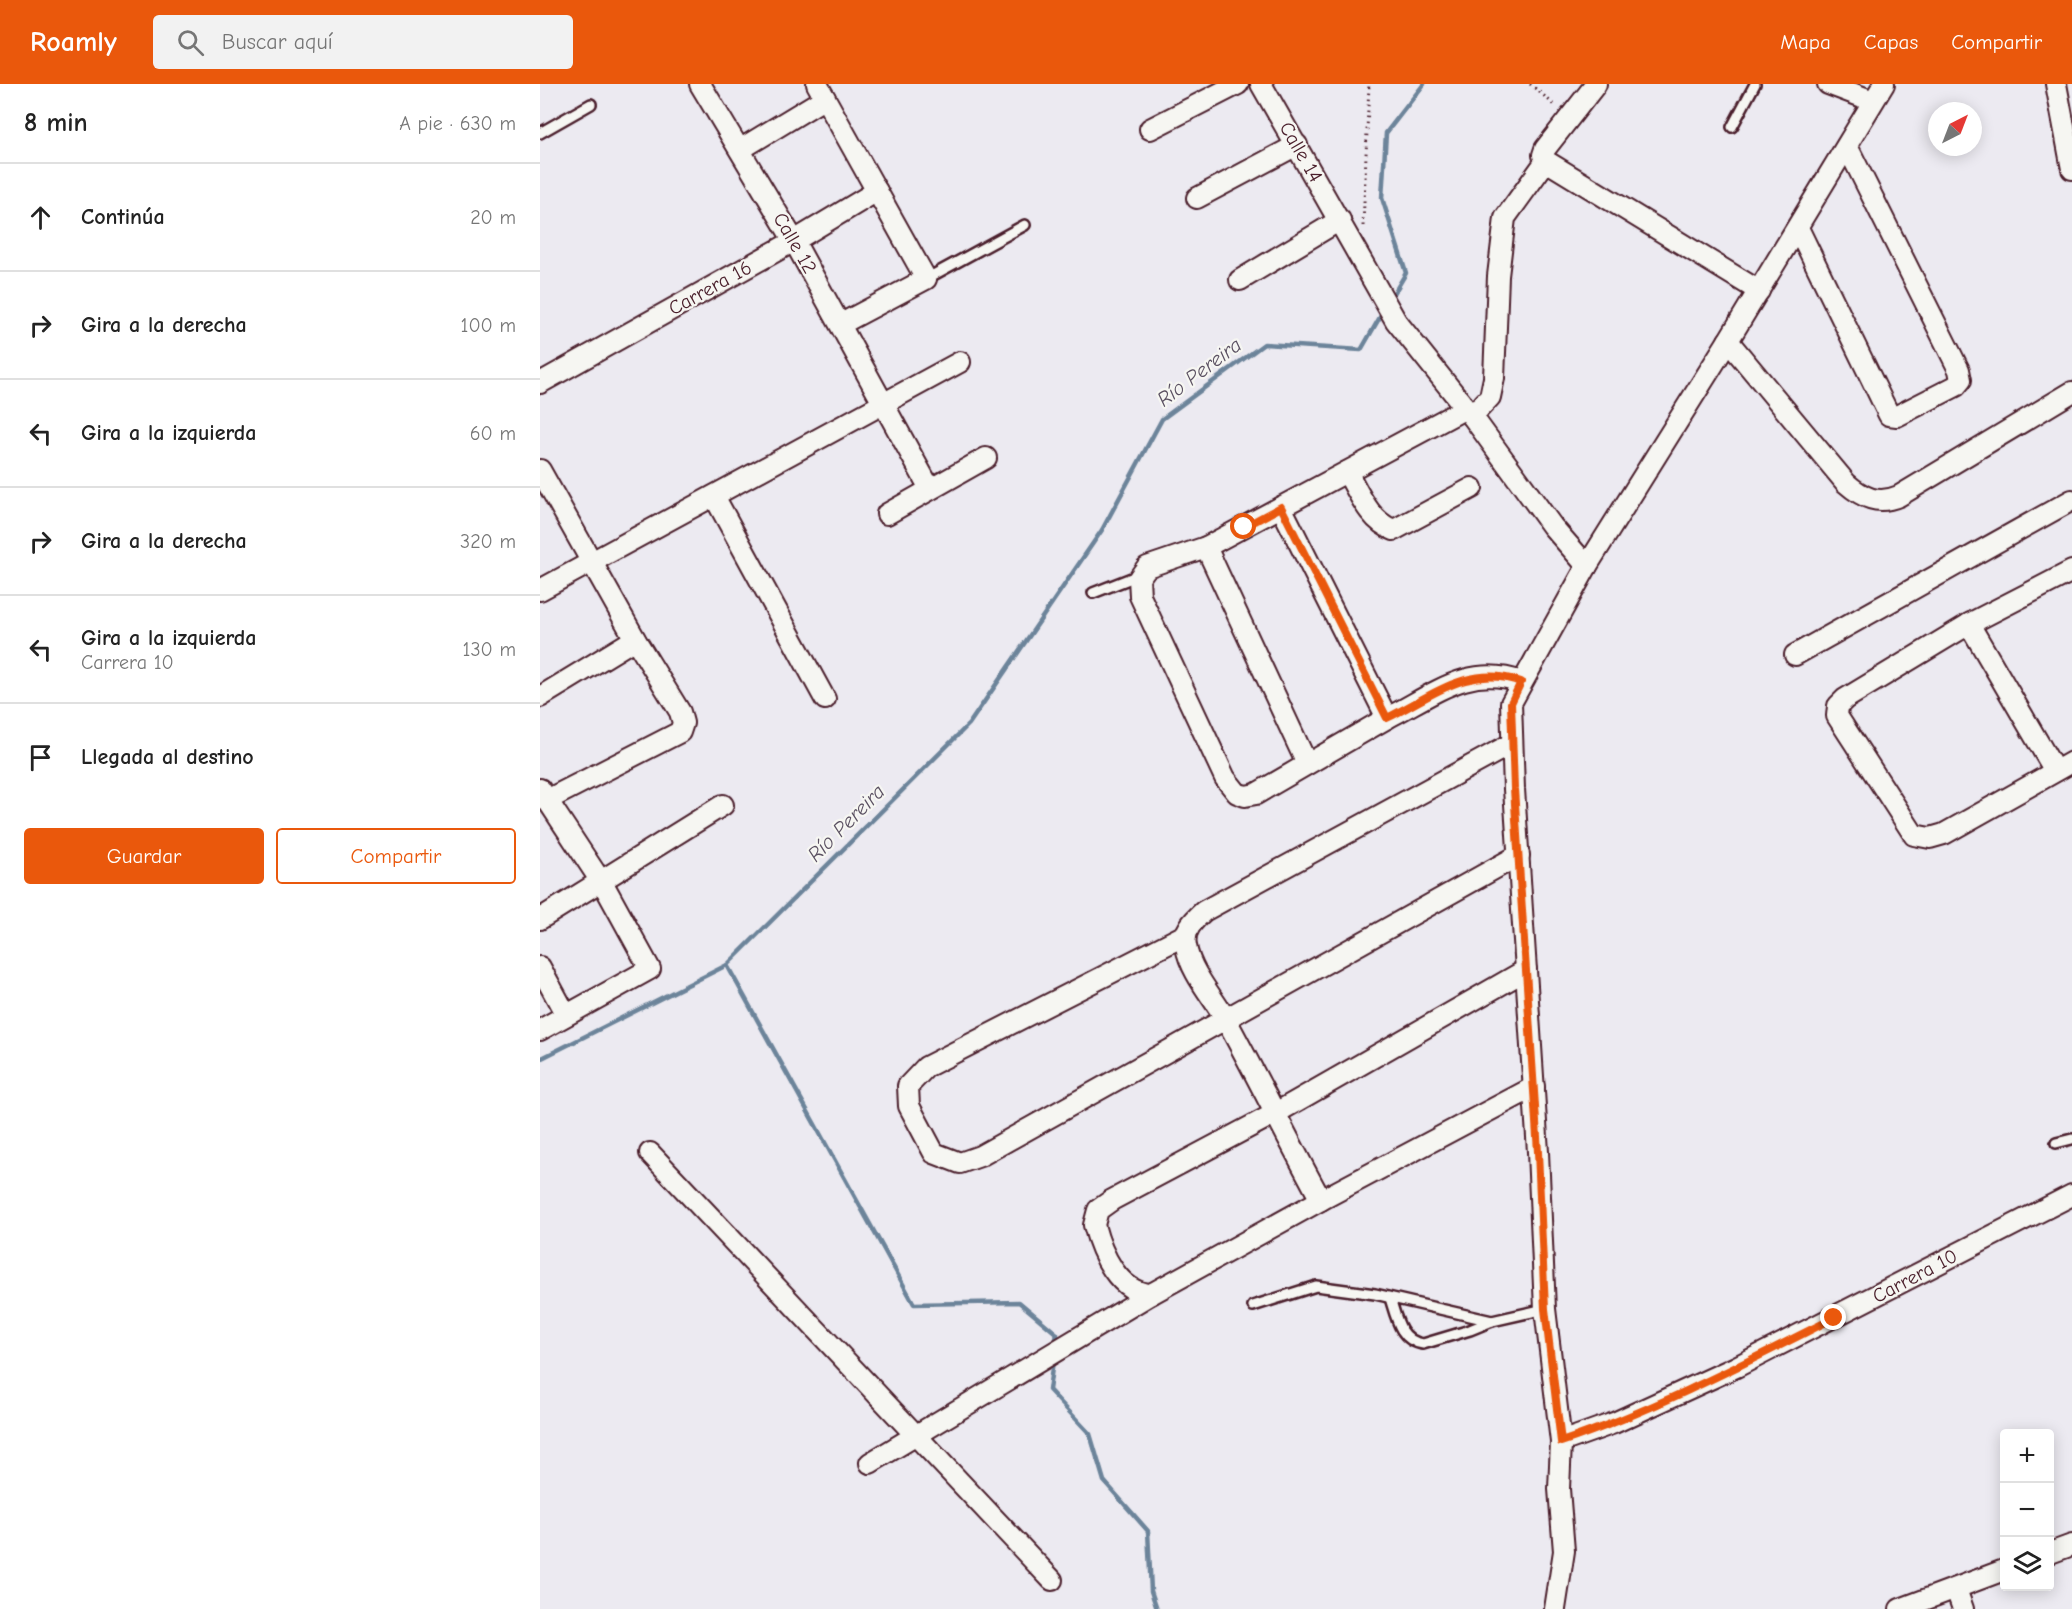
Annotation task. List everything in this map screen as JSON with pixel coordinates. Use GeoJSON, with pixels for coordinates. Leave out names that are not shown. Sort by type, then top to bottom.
{"type":"FeatureCollection","features":[{"type":"Feature","properties":{"kind":"street","name":"Calle 12"},"geometry":{"type":"LineString","coordinates":[[700,84],[794,241],[930,489]]}},
{"type":"Feature","properties":{"kind":"street"},"geometry":{"type":"LineString","coordinates":[[1149,129],[1239,84]]}},
{"type":"Feature","properties":{"kind":"street","name":"Calle 14"},"geometry":{"type":"LineString","coordinates":[[1261,84],[1396,321],[1469,412],[1552,526],[1587,566]]}},
{"type":"Feature","properties":{"kind":"street"},"geometry":{"type":"LineString","coordinates":[[1596,84],[1545,149],[1543,155],[1546,161],[1759,291]]}},
{"type":"Feature","properties":{"kind":"street"},"geometry":{"type":"LineString","coordinates":[[1555,1609],[1564,1551],[1559,1489],[1561,1442],[1545,1309],[1534,1087],[1511,744],[1511,703],[1587,566],[1798,228],[1879,92],[1828,84]]}},
{"type":"Feature","properties":{"kind":"street"},"geometry":{"type":"LineString","coordinates":[[2056,84],[2072,169]]}},
{"type":"Feature","properties":{"kind":"street"},"geometry":{"type":"LineString","coordinates":[[741,149],[821,91],[926,279],[841,324]]}},
{"type":"Feature","properties":{"kind":"street"},"geometry":{"type":"LineString","coordinates":[[1197,198],[1297,145]]}},
{"type":"Feature","properties":{"kind":"street"},"geometry":{"type":"LineString","coordinates":[[1798,228],[1889,415],[1897,416],[1956,386],[1961,380],[1959,370],[1847,146]]}},
{"type":"Feature","properties":{"kind":"street"},"geometry":{"type":"LineString","coordinates":[[1521,682],[1504,676],[1488,674],[1468,678],[1387,718],[1250,796],[1241,795],[1231,788],[1217,764],[1140,596],[1138,583],[1147,567],[1206,547],[1347,472],[1469,412],[1490,397],[1494,378],[1498,276],[1505,218],[1546,161]]}},
{"type":"Feature","properties":{"kind":"street","name":"Carrera 16"},"geometry":{"type":"LineString","coordinates":[[540,383],[794,241],[877,191]]}},
{"type":"Feature","properties":{"kind":"street"},"geometry":{"type":"LineString","coordinates":[[1240,280],[1340,220]]}},
{"type":"Feature","properties":{"kind":"street"},"geometry":{"type":"LineString","coordinates":[[1728,341],[1846,483],[1864,497],[1878,501],[1899,496],[2072,392]]}},
{"type":"Feature","properties":{"kind":"street"},"geometry":{"type":"LineString","coordinates":[[540,590],[960,362]]}},
{"type":"Feature","properties":{"kind":"street"},"geometry":{"type":"LineString","coordinates":[[887,514],[986,458]]}},
{"type":"Feature","properties":{"kind":"street"},"geometry":{"type":"LineString","coordinates":[[540,470],[635,639],[680,712],[683,723],[680,732],[544,795],[601,881],[650,969],[540,1030]]}},
{"type":"Feature","properties":{"kind":"street"},"geometry":{"type":"LineString","coordinates":[[1347,472],[1372,513],[1380,522],[1394,530],[1472,488]]}},
{"type":"Feature","properties":{"kind":"street"},"geometry":{"type":"LineString","coordinates":[[714,496],[825,699]]}},
{"type":"Feature","properties":{"kind":"street"},"geometry":{"type":"LineString","coordinates":[[1795,655],[2072,500]]}},
{"type":"Feature","properties":{"kind":"street"},"geometry":{"type":"LineString","coordinates":[[1281,507],[1387,718]]}},
{"type":"Feature","properties":{"kind":"street"},"geometry":{"type":"LineString","coordinates":[[1206,547],[1307,764]]}},
{"type":"Feature","properties":{"kind":"street"},"geometry":{"type":"LineString","coordinates":[[1969,624],[2063,766],[1944,834],[1929,838],[1914,835],[1837,716],[1838,706],[1845,699],[1969,624],[2072,570]]}},
{"type":"Feature","properties":{"kind":"street"},"geometry":{"type":"LineString","coordinates":[[540,697],[635,639]]}},
{"type":"Feature","properties":{"kind":"street"},"geometry":{"type":"LineString","coordinates":[[1321,1200],[1225,1019],[1195,968],[1186,947],[1185,934],[1191,922],[1203,911],[1511,744]]}},
{"type":"Feature","properties":{"kind":"street"},"geometry":{"type":"LineString","coordinates":[[540,919],[723,805]]}},
{"type":"Feature","properties":{"kind":"street"},"geometry":{"type":"LineString","coordinates":[[1185,934],[926,1067],[908,1086],[909,1106],[934,1153],[960,1163],[980,1156],[1519,855]]}},
{"type":"Feature","properties":{"kind":"street"},"geometry":{"type":"LineString","coordinates":[[540,967],[566,1015]]}},
{"type":"Feature","properties":{"kind":"street"},"geometry":{"type":"LineString","coordinates":[[1150,1294],[1141,1294],[1132,1289],[1116,1275],[1094,1225],[1098,1210],[1112,1200],[1274,1114],[1526,970]]}},
{"type":"Feature","properties":{"kind":"street"},"geometry":{"type":"LineString","coordinates":[[870,1463],[1150,1294],[1534,1087]]}},
{"type":"Feature","properties":{"kind":"street"},"geometry":{"type":"LineString","coordinates":[[650,1153],[1052,1580]]}},
{"type":"Feature","properties":{"kind":"street","name":"Carrera 10"},"geometry":{"type":"LineString","coordinates":[[1561,1442],[1614,1424],[1736,1367],[2072,1195]]}},
{"type":"Feature","properties":{"kind":"street"},"geometry":{"type":"LineString","coordinates":[[2054,1551],[2072,1545]]}},
{"type":"Feature","properties":{"kind":"street"},"geometry":{"type":"LineString","coordinates":[[1900,1609],[2000,1572]]}},
{"type":"Feature","properties":{"kind":"street"},"geometry":{"type":"LineString","coordinates":[[1956,1589],[1964,1609]]}},
{"type":"Feature","properties":{"kind":"lane"},"geometry":{"type":"LineString","coordinates":[[1732,128],[1755,84]]}},
{"type":"Feature","properties":{"kind":"lane"},"geometry":{"type":"LineString","coordinates":[[540,133],[591,104]]}},
{"type":"Feature","properties":{"kind":"lane"},"geometry":{"type":"LineString","coordinates":[[926,279],[1025,225]]}},
{"type":"Feature","properties":{"kind":"lane"},"geometry":{"type":"LineString","coordinates":[[1093,593],[1141,574]]}},
{"type":"Feature","properties":{"kind":"lane"},"geometry":{"type":"LineString","coordinates":[[2056,1143],[2072,1139]]}},
{"type":"Feature","properties":{"kind":"lane"},"geometry":{"type":"LineString","coordinates":[[1253,1306],[1316,1286],[1390,1298],[1492,1321]]}},
{"type":"Feature","properties":{"kind":"lane"},"geometry":{"type":"LineString","coordinates":[[1390,1298],[1403,1332],[1417,1343],[1423,1344],[1492,1321],[1545,1309]]}},
{"type":"Feature","properties":{"kind":"path"},"geometry":{"type":"LineString","coordinates":[[1363,231],[1369,84]]}},
{"type":"Feature","properties":{"kind":"path"},"geometry":{"type":"LineString","coordinates":[[1530,84],[1551,104],[1571,115]]}},
{"type":"Feature","properties":{"kind":"waterway","name":"Río Pereira"},"geometry":{"type":"LineString","coordinates":[[1390,300],[1406,273],[1382,198],[1386,133],[1424,84]]}},
{"type":"Feature","properties":{"kind":"waterway","name":"Río Pereira"},"geometry":{"type":"LineString","coordinates":[[1055,1344],[1057,1334],[1019,1302],[914,1304],[727,965],[969,724],[1102,530],[1162,419],[1264,344],[1361,350],[1384,310]]}},
{"type":"Feature","properties":{"kind":"waterway"},"geometry":{"type":"LineString","coordinates":[[540,1059],[727,965]]}},
{"type":"Feature","properties":{"kind":"waterway","name":"Río Pereira"},"geometry":{"type":"LineString","coordinates":[[1053,1361],[1049,1390],[1090,1434],[1104,1481],[1148,1531],[1151,1591],[1157,1609]]}},
{"type":"Feature","properties":{"kind":"route"},"geometry":{"type":"LineString","coordinates":[[1244,527],[1281,507],[1387,718],[1477,675],[1504,676],[1521,682],[1511,703],[1510,720],[1538,1152],[1545,1309],[1561,1442],[1614,1424],[1834,1318]]}}]}
